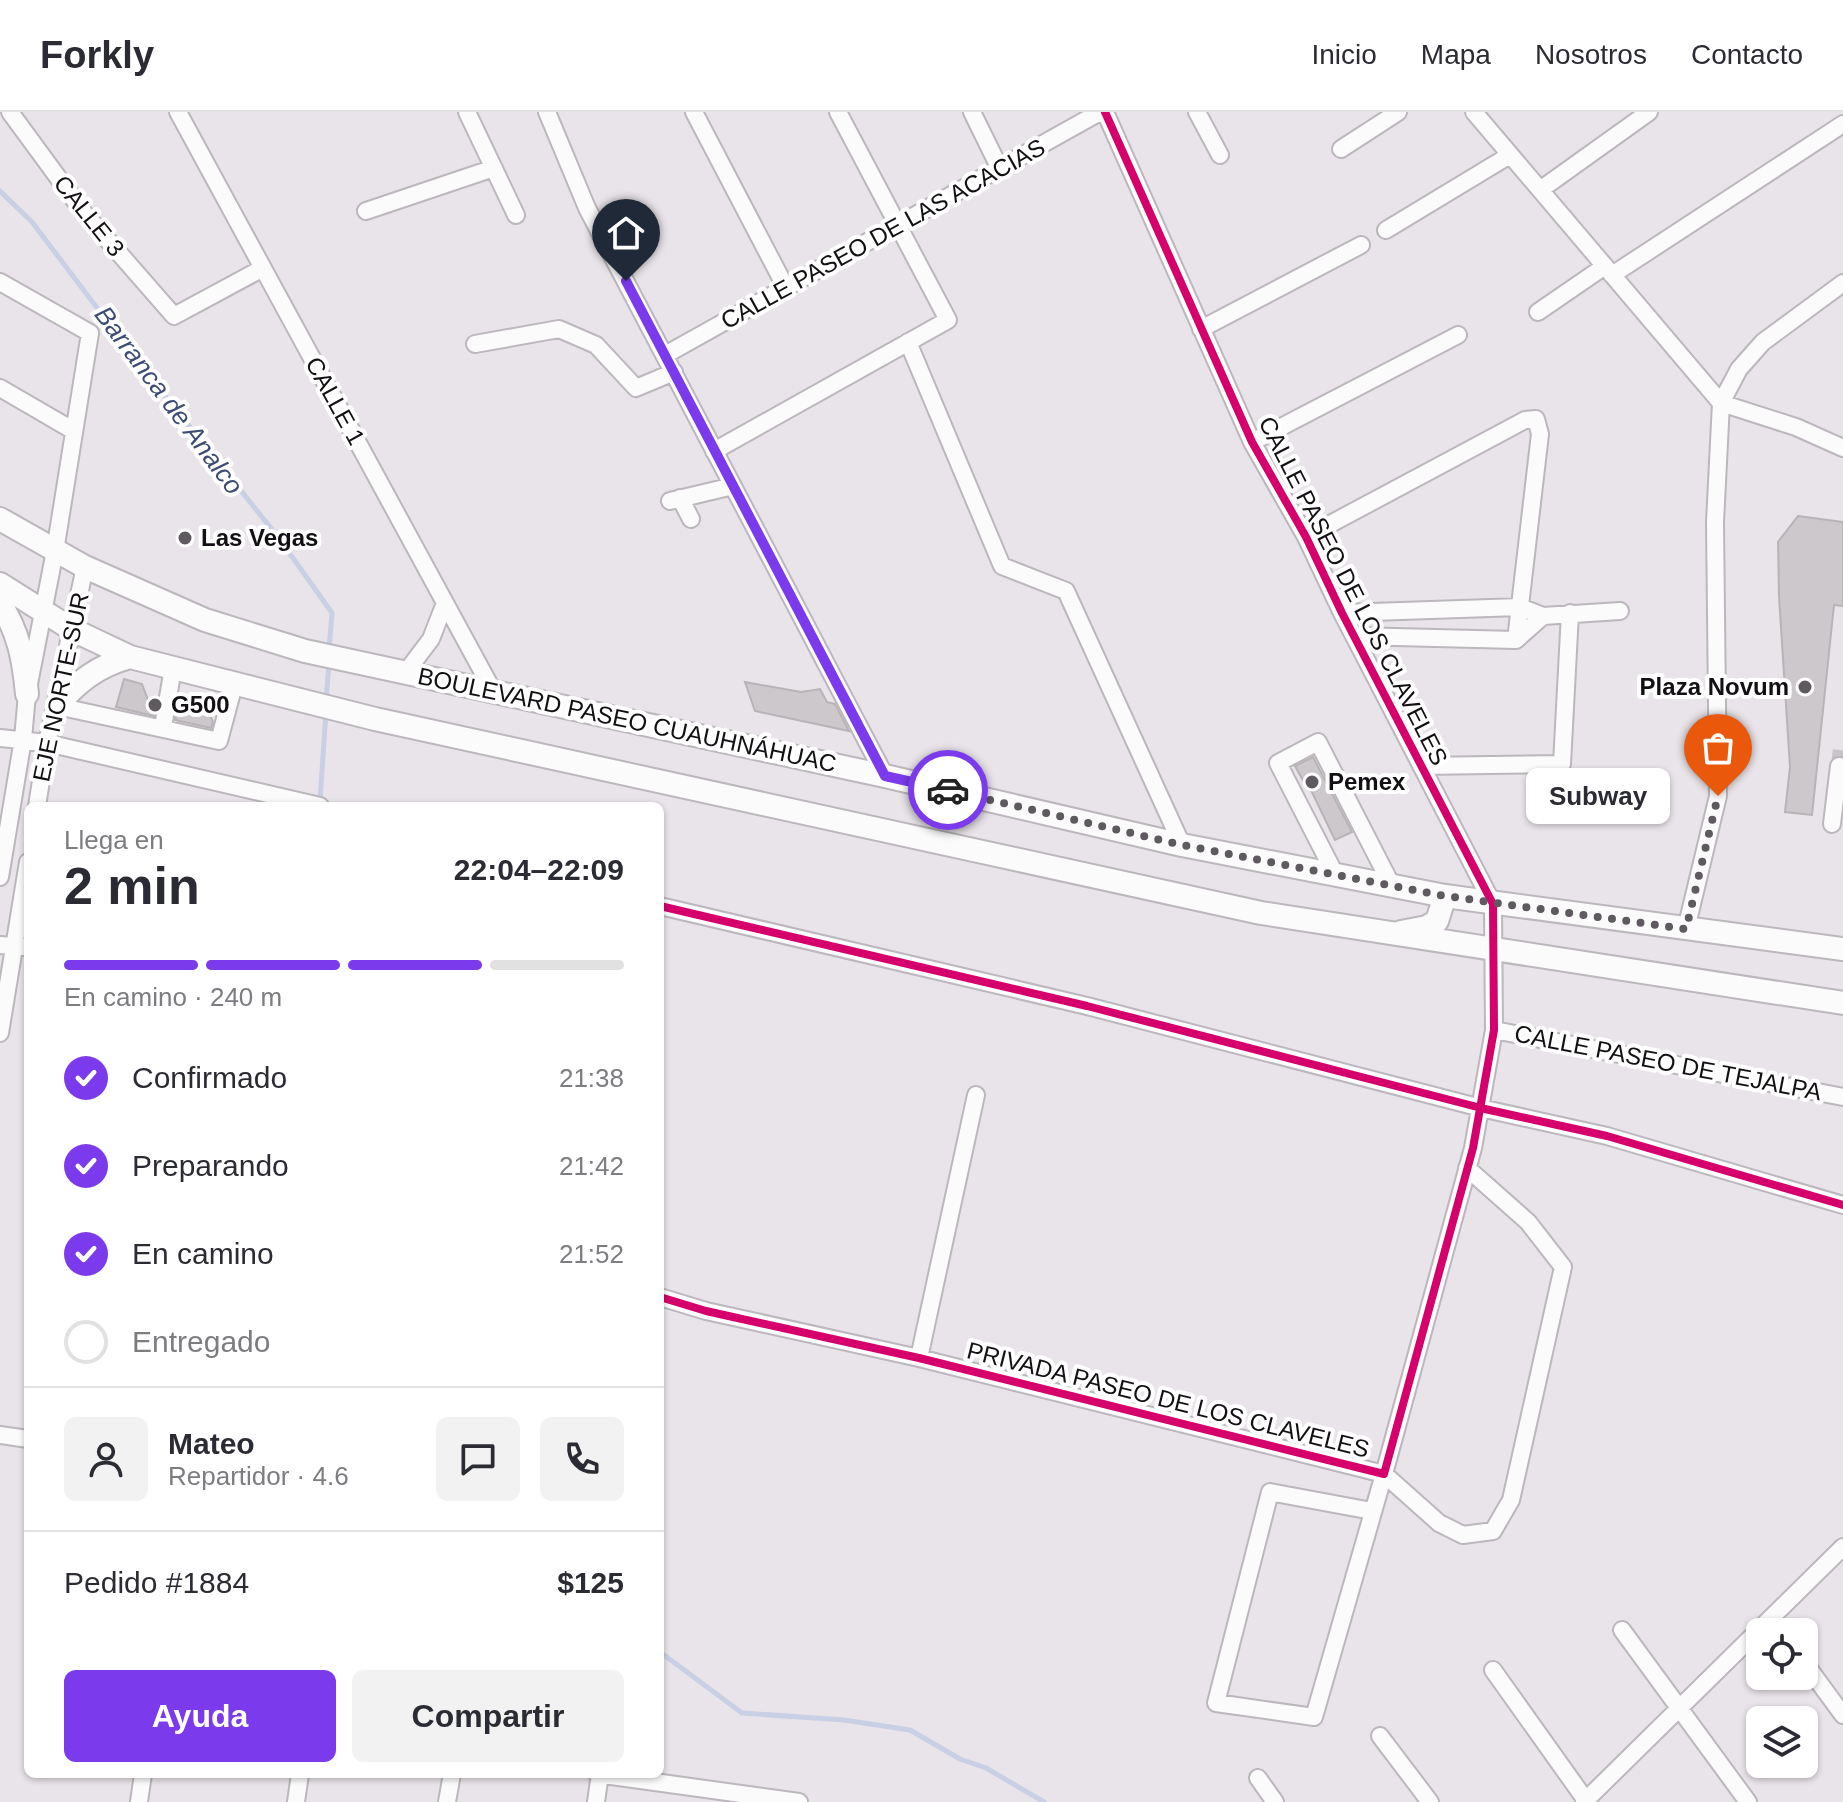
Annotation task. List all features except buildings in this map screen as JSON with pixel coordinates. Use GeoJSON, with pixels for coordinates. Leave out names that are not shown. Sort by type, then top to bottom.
{"type":"FeatureCollection","features":[{"type":"Feature","properties":{"kind":"main road","name":"BOULEVARD PASEO CUAUHNÁHUAC"},"geometry":{"type":"LineString","coordinates":[[0,519],[85,567],[205,620],[305,651],[885,776],[1182,845],[1445,896],[1843,949]]}},
{"type":"Feature","properties":{"kind":"main road"},"geometry":{"type":"LineString","coordinates":[[0,584],[44,614],[130,657],[375,719],[1261,913],[1843,1003]]}},
{"type":"Feature","properties":{"kind":"main road"},"geometry":{"type":"LineString","coordinates":[[0,604],[23,654],[27,694]]}},
{"type":"Feature","properties":{"kind":"main road"},"geometry":{"type":"LineString","coordinates":[[57,706],[88,674],[130,657]]}},
{"type":"Feature","properties":{"kind":"main road"},"geometry":{"type":"LineString","coordinates":[[1388,934],[1427,927],[1437,921],[1445,896]]}},
{"type":"Feature","properties":{"kind":"street","name":"CALLE 3"},"geometry":{"type":"LineString","coordinates":[[10,112],[84,213],[174,316],[263,268]]}},
{"type":"Feature","properties":{"kind":"street","name":"CALLE 1"},"geometry":{"type":"LineString","coordinates":[[178,112],[493,691]]}},
{"type":"Feature","properties":{"kind":"street"},"geometry":{"type":"LineString","coordinates":[[467,112],[516,215]]}},
{"type":"Feature","properties":{"kind":"street"},"geometry":{"type":"LineString","coordinates":[[547,112],[587,208],[885,776]]}},
{"type":"Feature","properties":{"kind":"street"},"geometry":{"type":"LineString","coordinates":[[694,112],[786,288]]}},
{"type":"Feature","properties":{"kind":"street"},"geometry":{"type":"LineString","coordinates":[[714,451],[948,320],[838,112]]}},
{"type":"Feature","properties":{"kind":"street"},"geometry":{"type":"LineString","coordinates":[[972,112],[1000,169]]}},
{"type":"Feature","properties":{"kind":"street","name":"CALLE PASEO DE LAS ACACIAS"},"geometry":{"type":"LineString","coordinates":[[665,355],[1103,112]]}},
{"type":"Feature","properties":{"kind":"street","name":"CALLE PASEO DE LOS CLAVELES"},"geometry":{"type":"LineString","coordinates":[[1103,112],[1252,442],[1306,537],[1342,613],[1493,904],[1494,1030],[1473,1148]]}},
{"type":"Feature","properties":{"kind":"street"},"geometry":{"type":"LineString","coordinates":[[1197,112],[1220,155]]}},
{"type":"Feature","properties":{"kind":"street"},"geometry":{"type":"LineString","coordinates":[[1341,149],[1398,112]]}},
{"type":"Feature","properties":{"kind":"street"},"geometry":{"type":"LineString","coordinates":[[1474,112],[1721,403],[1796,427],[1843,448]]}},
{"type":"Feature","properties":{"kind":"street"},"geometry":{"type":"LineString","coordinates":[[1540,190],[1649,112]]}},
{"type":"Feature","properties":{"kind":"street"},"geometry":{"type":"LineString","coordinates":[[1538,312],[1843,124]]}},
{"type":"Feature","properties":{"kind":"street"},"geometry":{"type":"LineString","coordinates":[[1386,230],[1510,155]]}},
{"type":"Feature","properties":{"kind":"street"},"geometry":{"type":"LineString","coordinates":[[366,211],[494,168]]}},
{"type":"Feature","properties":{"kind":"street"},"geometry":{"type":"LineString","coordinates":[[1201,329],[1361,245]]}},
{"type":"Feature","properties":{"kind":"street","name":"EJE NORTE-SUR"},"geometry":{"type":"LineString","coordinates":[[0,282],[90,333],[55,551],[27,694],[23,739],[1,871]]}},
{"type":"Feature","properties":{"kind":"street"},"geometry":{"type":"LineString","coordinates":[[1686,929],[1718,796],[1715,522],[1721,403],[1739,369],[1763,342],[1843,283]]}},
{"type":"Feature","properties":{"kind":"street"},"geometry":{"type":"LineString","coordinates":[[475,344],[559,329],[596,345],[636,388],[674,372]]}},
{"type":"Feature","properties":{"kind":"street"},"geometry":{"type":"LineString","coordinates":[[1252,442],[1458,335]]}},
{"type":"Feature","properties":{"kind":"street"},"geometry":{"type":"LineString","coordinates":[[908,342],[1002,566],[1066,591],[1182,845]]}},
{"type":"Feature","properties":{"kind":"street"},"geometry":{"type":"LineString","coordinates":[[0,388],[74,431]]}},
{"type":"Feature","properties":{"kind":"street"},"geometry":{"type":"LineString","coordinates":[[1306,537],[1525,420],[1536,419],[1540,434],[1516,640]]}},
{"type":"Feature","properties":{"kind":"street"},"geometry":{"type":"LineString","coordinates":[[691,519],[675,500],[733,486]]}},
{"type":"Feature","properties":{"kind":"street","name":"EJE NORTE-SUR"},"geometry":{"type":"LineString","coordinates":[[38,802],[85,567]]}},
{"type":"Feature","properties":{"kind":"street"},"geometry":{"type":"LineString","coordinates":[[398,671],[431,639],[445,603]]}},
{"type":"Feature","properties":{"kind":"street"},"geometry":{"type":"LineString","coordinates":[[1342,613],[1520,607],[1543,616],[1620,611]]}},
{"type":"Feature","properties":{"kind":"street"},"geometry":{"type":"LineString","coordinates":[[1421,766],[1562,764],[1570,613]]}},
{"type":"Feature","properties":{"kind":"street"},"geometry":{"type":"LineString","coordinates":[[1355,636],[1516,640],[1543,616]]}},
{"type":"Feature","properties":{"kind":"street"},"geometry":{"type":"LineString","coordinates":[[163,727],[173,668]]}},
{"type":"Feature","properties":{"kind":"street"},"geometry":{"type":"LineString","coordinates":[[57,706],[219,741],[234,685]]}},
{"type":"Feature","properties":{"kind":"street"},"geometry":{"type":"LineString","coordinates":[[0,738],[23,739],[47,748],[267,802]]}},
{"type":"Feature","properties":{"kind":"street"},"geometry":{"type":"LineString","coordinates":[[1335,874],[1278,763],[1318,742],[1391,884]]}},
{"type":"Feature","properties":{"kind":"street"},"geometry":{"type":"LineString","coordinates":[[47,748],[301,802]]}},
{"type":"Feature","properties":{"kind":"street"},"geometry":{"type":"LineString","coordinates":[[1832,824],[1839,766]]}},
{"type":"Feature","properties":{"kind":"street"},"geometry":{"type":"LineString","coordinates":[[0,1032],[3,995],[24,886]]}},
{"type":"Feature","properties":{"kind":"street"},"geometry":{"type":"LineString","coordinates":[[664,907],[1087,1006],[1479,1108],[1607,1136],[1843,1205]]}},
{"type":"Feature","properties":{"kind":"street","name":"CALLE PASEO DE TEJALPA"},"geometry":{"type":"LineString","coordinates":[[1494,1030],[1843,1097]]}},
{"type":"Feature","properties":{"kind":"street"},"geometry":{"type":"LineString","coordinates":[[919,1358],[976,1095]]}},
{"type":"Feature","properties":{"kind":"street","name":"PRIVADA PASEO DE LOS CLAVELES"},"geometry":{"type":"LineString","coordinates":[[664,1298],[706,1311],[919,1358],[1384,1474],[1473,1148]]}},
{"type":"Feature","properties":{"kind":"street"},"geometry":{"type":"LineString","coordinates":[[1372,1511],[1270,1492],[1216,1703],[1314,1717],[1384,1474],[1439,1523],[1463,1535],[1493,1531],[1511,1500],[1563,1267],[1528,1222],[1467,1168]]}},
{"type":"Feature","properties":{"kind":"street"},"geometry":{"type":"LineString","coordinates":[[0,1435],[24,1438]]}},
{"type":"Feature","properties":{"kind":"street"},"geometry":{"type":"LineString","coordinates":[[1771,1618],[1843,1547]]}},
{"type":"Feature","properties":{"kind":"street"},"geometry":{"type":"LineString","coordinates":[[1622,1630],[1748,1802]]}},
{"type":"Feature","properties":{"kind":"street"},"geometry":{"type":"LineString","coordinates":[[1493,1670],[1586,1802],[1746,1643]]}},
{"type":"Feature","properties":{"kind":"street"},"geometry":{"type":"LineString","coordinates":[[1818,1681],[1843,1715]]}},
{"type":"Feature","properties":{"kind":"street"},"geometry":{"type":"LineString","coordinates":[[1380,1736],[1430,1802]]}},
{"type":"Feature","properties":{"kind":"street"},"geometry":{"type":"LineString","coordinates":[[139,1802],[142,1778]]}},
{"type":"Feature","properties":{"kind":"street"},"geometry":{"type":"LineString","coordinates":[[296,1802],[299,1778]]}},
{"type":"Feature","properties":{"kind":"street"},"geometry":{"type":"LineString","coordinates":[[447,1802],[451,1778]]}},
{"type":"Feature","properties":{"kind":"street"},"geometry":{"type":"LineString","coordinates":[[596,1802],[599,1778]]}},
{"type":"Feature","properties":{"kind":"street"},"geometry":{"type":"LineString","coordinates":[[623,1778],[745,1798],[799,1802]]}},
{"type":"Feature","properties":{"kind":"street"},"geometry":{"type":"LineString","coordinates":[[1258,1778],[1275,1802]]}},
{"type":"Feature","properties":{"kind":"waterway","name":"Barranca de Analco"},"geometry":{"type":"LineString","coordinates":[[0,191],[32,222],[138,362],[278,537],[332,613],[329,649]]}},
{"type":"Feature","properties":{"kind":"waterway","name":"Barranca de Analco"},"geometry":{"type":"LineString","coordinates":[[326,701],[329,663]]}},
{"type":"Feature","properties":{"kind":"waterway","name":"Barranca de Analco"},"geometry":{"type":"LineString","coordinates":[[320,801],[326,711]]}},
{"type":"Feature","properties":{"kind":"waterway","name":"Barranca de Analco"},"geometry":{"type":"LineString","coordinates":[[664,1655],[742,1713],[844,1720],[910,1730],[960,1759],[986,1768],[1044,1802]]}},
{"type":"Feature","properties":{"kind":"tunnel"},"geometry":{"type":"LineString","coordinates":[[1839,766],[1841,748]]}},
{"type":"Feature","properties":{"kind":"cycle path"},"geometry":{"type":"LineString","coordinates":[[664,1298],[706,1311],[919,1358],[1384,1474],[1473,1148],[1494,1030],[1493,904],[1342,613],[1306,537],[1252,442],[1105,112]]}},
{"type":"Feature","properties":{"kind":"cycle path"},"geometry":{"type":"LineString","coordinates":[[664,907],[1087,1006],[1485,1109],[1607,1136],[1843,1205]]}},
{"type":"Feature","properties":{"kind":"way so far"},"geometry":{"type":"LineString","coordinates":[[948,790],[1182,845],[1445,896],[1686,929],[1718,796]]}},
{"type":"Feature","properties":{"kind":"place","name":"Las Vegas"},"geometry":{"type":"Point","coordinates":[185,538]}},
{"type":"Feature","properties":{"kind":"place","name":"Plaza Novum"},"geometry":{"type":"Point","coordinates":[1805,687]}},
{"type":"Feature","properties":{"kind":"place","name":"G500"},"geometry":{"type":"Point","coordinates":[155,705]}},
{"type":"Feature","properties":{"kind":"place","name":"Pemex"},"geometry":{"type":"Point","coordinates":[1312,782]}},
{"type":"Feature","properties":{"kind":"place","name":"Subway"},"geometry":{"type":"Point","coordinates":[1718,796]}},
{"type":"Feature","properties":{"kind":"route"},"geometry":{"type":"LineString","coordinates":[[626,281],[885,776],[948,790]]}}]}
